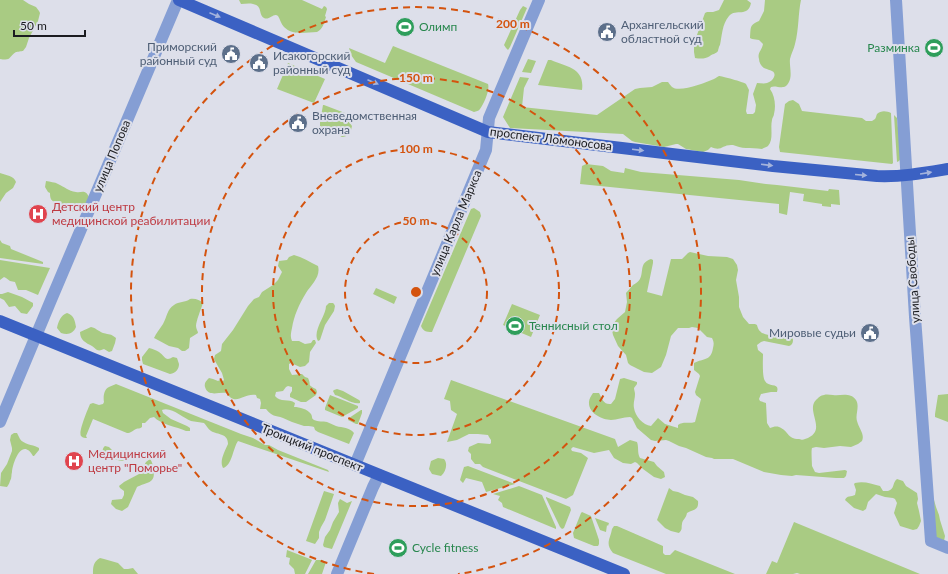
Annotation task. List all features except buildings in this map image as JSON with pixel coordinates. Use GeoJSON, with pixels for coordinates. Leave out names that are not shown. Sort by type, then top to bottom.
{"type":"FeatureCollection","features":[{"type":"Feature","properties":{"kind":"main road","name":"проспект Ломоносова"},"geometry":{"type":"LineString","coordinates":[[179,0],[488,132],[877,176],[906,176],[948,170]]}},
{"type":"Feature","properties":{"kind":"main road","name":"Троицкий проспект"},"geometry":{"type":"LineString","coordinates":[[0,321],[379,476],[624,574]]}},
{"type":"Feature","properties":{"kind":"street","name":"улица Попова"},"geometry":{"type":"LineString","coordinates":[[0,422],[179,0]]}},
{"type":"Feature","properties":{"kind":"street","name":"улица Карла Маркса"},"geometry":{"type":"LineString","coordinates":[[355,465],[486,150],[489,118],[539,0]]}},
{"type":"Feature","properties":{"kind":"street","name":"улица Свободы"},"geometry":{"type":"LineString","coordinates":[[896,0],[915,317],[931,541],[948,548]]}},
{"type":"Feature","properties":{"kind":"street"},"geometry":{"type":"LineString","coordinates":[[337,574],[379,476]]}},
{"type":"Feature","properties":{"kind":"green space"},"geometry":{"type":"Polygon","coordinates":[[[0,0],[23,0],[36,7],[40,13],[26,47],[23,51],[16,52],[10,58],[6,59],[0,59],[0,0]]]}},
{"type":"Feature","properties":{"kind":"green space"},"geometry":{"type":"Polygon","coordinates":[[[239,0],[302,0],[322,9],[324,6],[326,7],[326,17],[322,28],[319,31],[295,33],[284,27],[278,16],[275,15],[266,19],[262,16],[258,6],[241,4],[239,0]]]}},
{"type":"Feature","properties":{"kind":"green space"},"geometry":{"type":"Polygon","coordinates":[[[724,0],[747,0],[751,3],[745,12],[735,13],[729,16],[724,26],[717,52],[705,58],[695,58],[694,43],[705,13],[719,10],[724,0]]]}},
{"type":"Feature","properties":{"kind":"green space"},"geometry":{"type":"Polygon","coordinates":[[[765,0],[801,0],[795,46],[790,59],[790,80],[784,87],[771,87],[770,89],[774,98],[775,111],[772,119],[770,143],[762,149],[729,145],[718,149],[711,147],[703,152],[686,149],[678,144],[664,147],[635,142],[623,134],[510,128],[503,117],[520,77],[529,78],[524,88],[522,107],[597,115],[635,89],[652,87],[662,82],[668,82],[675,89],[680,89],[699,85],[721,76],[746,84],[749,90],[746,111],[747,114],[753,114],[755,112],[756,105],[753,94],[757,83],[769,82],[775,75],[773,72],[765,69],[760,63],[759,55],[763,44],[759,40],[750,38],[752,26],[759,21],[764,11],[765,0]]]}},
{"type":"Feature","properties":{"kind":"green space"},"geometry":{"type":"Polygon","coordinates":[[[523,6],[527,8],[508,50],[504,45],[523,6]]]}},
{"type":"Feature","properties":{"kind":"green space"},"geometry":{"type":"Polygon","coordinates":[[[393,46],[488,84],[486,97],[480,110],[474,112],[356,62],[351,55],[349,48],[385,63],[393,46]]]}},
{"type":"Feature","properties":{"kind":"green space"},"geometry":{"type":"Polygon","coordinates":[[[528,59],[536,61],[531,73],[522,72],[528,59]]]}},
{"type":"Feature","properties":{"kind":"green space"},"geometry":{"type":"Polygon","coordinates":[[[548,60],[574,69],[581,77],[582,90],[538,85],[548,60]]]}},
{"type":"Feature","properties":{"kind":"green space"},"geometry":{"type":"Polygon","coordinates":[[[288,63],[325,79],[314,103],[277,89],[288,63]]]}},
{"type":"Feature","properties":{"kind":"green space"},"geometry":{"type":"Polygon","coordinates":[[[793,100],[799,104],[802,111],[862,118],[866,121],[872,121],[875,119],[877,114],[882,111],[891,113],[893,163],[780,152],[779,147],[785,104],[793,100]]]}},
{"type":"Feature","properties":{"kind":"green space"},"geometry":{"type":"Polygon","coordinates":[[[323,105],[345,113],[352,126],[350,134],[342,137],[334,128],[324,128],[320,126],[323,105]]]}},
{"type":"Feature","properties":{"kind":"green space"},"geometry":{"type":"Polygon","coordinates":[[[894,115],[897,118],[901,158],[897,162],[894,115]]]}},
{"type":"Feature","properties":{"kind":"green space"},"geometry":{"type":"Polygon","coordinates":[[[586,164],[603,166],[611,171],[624,173],[625,168],[641,172],[739,180],[828,191],[829,189],[839,190],[840,205],[831,204],[831,207],[822,206],[822,204],[803,201],[804,194],[790,192],[787,215],[779,213],[779,204],[580,184],[582,166],[586,164]]]}},
{"type":"Feature","properties":{"kind":"green space"},"geometry":{"type":"Polygon","coordinates":[[[0,173],[12,177],[16,182],[13,188],[6,193],[0,202],[0,173]]]}},
{"type":"Feature","properties":{"kind":"green space"},"geometry":{"type":"Polygon","coordinates":[[[46,181],[57,183],[69,190],[86,193],[89,197],[82,211],[74,212],[62,210],[51,199],[50,193],[45,187],[46,181]]]}},
{"type":"Feature","properties":{"kind":"green space"},"geometry":{"type":"Polygon","coordinates":[[[474,208],[480,212],[481,216],[432,332],[425,331],[421,326],[471,209],[474,208]]]}},
{"type":"Feature","properties":{"kind":"green space"},"geometry":{"type":"Polygon","coordinates":[[[0,240],[2,243],[10,246],[11,249],[43,262],[43,264],[0,258],[0,240]]]}},
{"type":"Feature","properties":{"kind":"green space"},"geometry":{"type":"Polygon","coordinates":[[[690,252],[733,259],[738,270],[736,280],[739,307],[743,317],[749,324],[757,325],[760,331],[766,335],[792,336],[793,342],[789,346],[764,341],[757,345],[758,350],[763,354],[764,379],[767,383],[776,386],[778,389],[777,392],[761,394],[759,399],[760,401],[766,403],[767,423],[770,428],[779,427],[792,438],[804,440],[815,431],[816,426],[813,405],[816,400],[823,395],[845,395],[851,396],[856,400],[858,405],[857,419],[863,438],[862,441],[851,447],[840,446],[812,448],[812,466],[815,472],[819,473],[845,470],[847,471],[844,478],[781,475],[764,472],[733,459],[714,459],[706,457],[666,440],[651,440],[637,428],[630,417],[607,420],[593,413],[589,406],[589,401],[593,393],[599,393],[605,403],[611,404],[615,399],[620,379],[624,378],[637,382],[634,388],[634,408],[638,417],[645,424],[651,426],[658,418],[665,424],[678,428],[678,425],[680,424],[695,422],[701,399],[695,392],[700,376],[694,370],[694,363],[711,355],[714,344],[712,338],[707,337],[698,328],[678,328],[671,336],[661,367],[652,373],[644,372],[628,363],[626,355],[618,346],[612,330],[613,324],[625,312],[627,302],[626,293],[640,279],[643,265],[647,261],[651,259],[653,260],[647,292],[662,296],[671,259],[682,259],[690,252]]]}},
{"type":"Feature","properties":{"kind":"green space"},"geometry":{"type":"Polygon","coordinates":[[[294,255],[318,266],[319,270],[315,281],[303,297],[297,310],[291,339],[292,341],[299,341],[305,344],[311,343],[315,340],[316,343],[310,352],[309,362],[305,366],[300,367],[291,363],[289,364],[289,369],[292,375],[302,374],[308,378],[310,385],[316,389],[317,392],[316,395],[306,402],[301,402],[290,397],[292,387],[288,386],[283,391],[276,392],[275,396],[279,399],[295,403],[294,407],[308,411],[314,420],[327,422],[350,430],[354,433],[349,444],[318,432],[314,427],[303,426],[272,415],[266,409],[260,409],[260,399],[257,398],[256,395],[233,399],[226,393],[208,392],[205,387],[205,384],[209,378],[218,381],[224,380],[222,373],[214,359],[215,355],[221,351],[222,344],[248,306],[254,299],[259,297],[262,292],[278,280],[282,272],[278,266],[279,261],[287,260],[289,257],[294,255]]]}},
{"type":"Feature","properties":{"kind":"green space"},"geometry":{"type":"Polygon","coordinates":[[[0,260],[50,268],[38,295],[26,290],[18,290],[15,282],[4,277],[0,280],[0,260]]]}},
{"type":"Feature","properties":{"kind":"green space"},"geometry":{"type":"Polygon","coordinates":[[[376,288],[397,297],[394,304],[373,294],[376,288]]]}},
{"type":"Feature","properties":{"kind":"green space"},"geometry":{"type":"Polygon","coordinates":[[[8,292],[33,303],[33,306],[27,314],[21,313],[15,306],[9,307],[4,300],[0,298],[0,294],[8,292]]]}},
{"type":"Feature","properties":{"kind":"green space"},"geometry":{"type":"Polygon","coordinates":[[[190,299],[203,303],[196,324],[198,333],[190,338],[189,348],[182,351],[154,338],[163,324],[168,311],[176,304],[190,299]]]}},
{"type":"Feature","properties":{"kind":"green space"},"geometry":{"type":"Polygon","coordinates":[[[329,303],[334,304],[334,311],[325,325],[320,340],[318,341],[318,328],[326,306],[329,303]]]}},
{"type":"Feature","properties":{"kind":"green space"},"geometry":{"type":"Polygon","coordinates":[[[512,304],[540,315],[531,337],[503,325],[512,304]]]}},
{"type":"Feature","properties":{"kind":"green space"},"geometry":{"type":"Polygon","coordinates":[[[67,313],[75,320],[76,327],[72,333],[66,334],[61,333],[57,328],[60,319],[67,313]]]}},
{"type":"Feature","properties":{"kind":"green space"},"geometry":{"type":"Polygon","coordinates":[[[91,327],[116,338],[112,351],[109,352],[104,349],[97,350],[82,339],[80,332],[91,327]]]}},
{"type":"Feature","properties":{"kind":"green space"},"geometry":{"type":"Polygon","coordinates":[[[149,348],[158,351],[167,359],[173,357],[177,358],[179,364],[177,370],[170,374],[143,364],[142,357],[149,348]]]}},
{"type":"Feature","properties":{"kind":"green space"},"geometry":{"type":"Polygon","coordinates":[[[451,380],[615,439],[618,447],[630,440],[637,442],[640,458],[654,462],[664,472],[665,477],[661,479],[654,477],[635,462],[631,464],[623,463],[614,458],[609,450],[594,453],[573,447],[571,449],[572,451],[581,453],[588,458],[573,495],[566,499],[483,467],[480,464],[475,464],[471,459],[471,454],[468,451],[469,447],[478,443],[490,444],[491,440],[488,435],[469,434],[457,440],[447,442],[457,414],[451,410],[450,401],[444,399],[451,380]]]}},
{"type":"Feature","properties":{"kind":"green space"},"geometry":{"type":"Polygon","coordinates":[[[116,384],[253,438],[265,445],[269,445],[328,470],[329,472],[238,441],[228,464],[223,468],[222,459],[228,444],[228,440],[224,436],[211,431],[204,423],[191,421],[166,409],[162,410],[163,413],[171,419],[190,428],[190,431],[164,423],[154,417],[150,418],[145,423],[142,423],[141,428],[127,433],[93,419],[86,436],[87,438],[82,437],[80,434],[90,404],[103,404],[106,389],[116,384]]]}},
{"type":"Feature","properties":{"kind":"green space"},"geometry":{"type":"Polygon","coordinates":[[[337,389],[359,400],[360,403],[351,402],[335,395],[333,391],[337,389]]]}},
{"type":"Feature","properties":{"kind":"green space"},"geometry":{"type":"Polygon","coordinates":[[[948,394],[948,422],[935,417],[935,414],[938,395],[948,394]]]}},
{"type":"Feature","properties":{"kind":"green space"},"geometry":{"type":"Polygon","coordinates":[[[330,395],[358,406],[358,408],[342,417],[325,410],[330,395]]]}},
{"type":"Feature","properties":{"kind":"green space"},"geometry":{"type":"Polygon","coordinates":[[[361,410],[362,413],[358,424],[348,420],[349,418],[361,410]]]}},
{"type":"Feature","properties":{"kind":"green space"},"geometry":{"type":"Polygon","coordinates":[[[17,433],[23,442],[39,448],[39,450],[33,456],[29,451],[25,449],[22,450],[14,463],[9,485],[7,487],[0,486],[1,473],[7,464],[12,451],[10,440],[11,435],[17,433]]]}},
{"type":"Feature","properties":{"kind":"green space"},"geometry":{"type":"Polygon","coordinates":[[[105,446],[109,447],[115,453],[126,457],[126,460],[120,461],[104,456],[103,448],[105,446]]]}},
{"type":"Feature","properties":{"kind":"green space"},"geometry":{"type":"Polygon","coordinates":[[[438,458],[444,459],[446,463],[445,470],[441,476],[432,474],[429,469],[431,461],[438,458]]]}},
{"type":"Feature","properties":{"kind":"green space"},"geometry":{"type":"Polygon","coordinates":[[[150,459],[153,464],[154,473],[152,480],[137,487],[128,507],[122,511],[116,509],[111,504],[112,500],[122,499],[124,495],[124,491],[119,486],[139,474],[146,462],[150,459]]]}},
{"type":"Feature","properties":{"kind":"green space"},"geometry":{"type":"Polygon","coordinates":[[[468,466],[515,484],[486,492],[482,482],[466,478],[463,483],[460,480],[464,467],[468,466]]]}},
{"type":"Feature","properties":{"kind":"green space"},"geometry":{"type":"Polygon","coordinates":[[[897,479],[903,481],[906,486],[917,493],[917,503],[921,521],[917,529],[913,530],[900,526],[894,513],[897,503],[893,498],[876,494],[868,502],[866,509],[863,511],[854,508],[845,500],[848,497],[855,495],[855,483],[862,482],[880,486],[883,491],[888,491],[892,489],[894,482],[897,479]]]}},
{"type":"Feature","properties":{"kind":"green space"},"geometry":{"type":"Polygon","coordinates":[[[519,486],[542,495],[556,529],[503,507],[502,503],[498,500],[500,496],[493,494],[519,486]]]}},
{"type":"Feature","properties":{"kind":"green space"},"geometry":{"type":"Polygon","coordinates":[[[669,488],[673,491],[693,497],[698,501],[698,507],[687,513],[679,533],[665,528],[657,520],[669,488]]]}},
{"type":"Feature","properties":{"kind":"green space"},"geometry":{"type":"Polygon","coordinates":[[[324,491],[334,494],[319,532],[319,538],[315,544],[306,541],[324,491]]]}},
{"type":"Feature","properties":{"kind":"green space"},"geometry":{"type":"Polygon","coordinates":[[[546,497],[570,507],[571,510],[564,528],[562,529],[560,527],[546,497]]]}},
{"type":"Feature","properties":{"kind":"green space"},"geometry":{"type":"Polygon","coordinates":[[[340,499],[347,503],[352,501],[332,549],[324,547],[323,545],[325,537],[339,512],[338,503],[340,499]]]}},
{"type":"Feature","properties":{"kind":"green space"},"geometry":{"type":"Polygon","coordinates":[[[934,500],[945,536],[944,541],[935,538],[934,500]]]}},
{"type":"Feature","properties":{"kind":"green space"},"geometry":{"type":"Polygon","coordinates":[[[582,512],[591,516],[599,540],[598,546],[594,546],[574,538],[573,533],[582,512]]]}},
{"type":"Feature","properties":{"kind":"green space"},"geometry":{"type":"Polygon","coordinates":[[[595,518],[609,523],[608,526],[607,525],[606,532],[600,530],[595,518]]]}},
{"type":"Feature","properties":{"kind":"green space"},"geometry":{"type":"Polygon","coordinates":[[[794,522],[920,574],[766,574],[772,561],[777,563],[794,522]]]}},
{"type":"Feature","properties":{"kind":"green space"},"geometry":{"type":"Polygon","coordinates":[[[614,526],[663,546],[663,553],[665,555],[670,555],[675,550],[735,574],[666,574],[613,553],[609,547],[609,539],[614,526]]]}},
{"type":"Feature","properties":{"kind":"green space"},"geometry":{"type":"Polygon","coordinates":[[[287,550],[312,560],[305,574],[295,574],[294,569],[289,564],[290,558],[286,557],[287,550]]]}},
{"type":"Feature","properties":{"kind":"green space"},"geometry":{"type":"Polygon","coordinates":[[[100,558],[118,563],[124,569],[133,568],[138,574],[93,574],[94,565],[100,558]]]}},
{"type":"Feature","properties":{"kind":"green space"},"geometry":{"type":"Polygon","coordinates":[[[316,560],[326,562],[322,574],[308,574],[316,560]]]}},
{"type":"Feature","properties":{"kind":"place","name":"Олимп"},"geometry":{"type":"Point","coordinates":[405,27]}},
{"type":"Feature","properties":{"kind":"place","name":"Архангельский областной суд"},"geometry":{"type":"Point","coordinates":[607,32]}},
{"type":"Feature","properties":{"kind":"place","name":"Разминка"},"geometry":{"type":"Point","coordinates":[934,48]}},
{"type":"Feature","properties":{"kind":"place","name":"Приморский районный суд"},"geometry":{"type":"Point","coordinates":[231,54]}},
{"type":"Feature","properties":{"kind":"place","name":"Исакогорский районный суд"},"geometry":{"type":"Point","coordinates":[259,63]}},
{"type":"Feature","properties":{"kind":"place","name":"Вневедомственная охрана"},"geometry":{"type":"Point","coordinates":[298,123]}},
{"type":"Feature","properties":{"kind":"place","name":"Детский центр медицинской реабилитации"},"geometry":{"type":"Point","coordinates":[38,214]}},
{"type":"Feature","properties":{"kind":"place","name":"Теннисный стол"},"geometry":{"type":"Point","coordinates":[515,326]}},
{"type":"Feature","properties":{"kind":"place","name":"Мировые судьи"},"geometry":{"type":"Point","coordinates":[870,333]}},
{"type":"Feature","properties":{"kind":"place","name":"Медицинский центр \"Поморье\""},"geometry":{"type":"Point","coordinates":[74,461]}},
{"type":"Feature","properties":{"kind":"place","name":"Cycle fitness"},"geometry":{"type":"Point","coordinates":[398,548]}}]}
